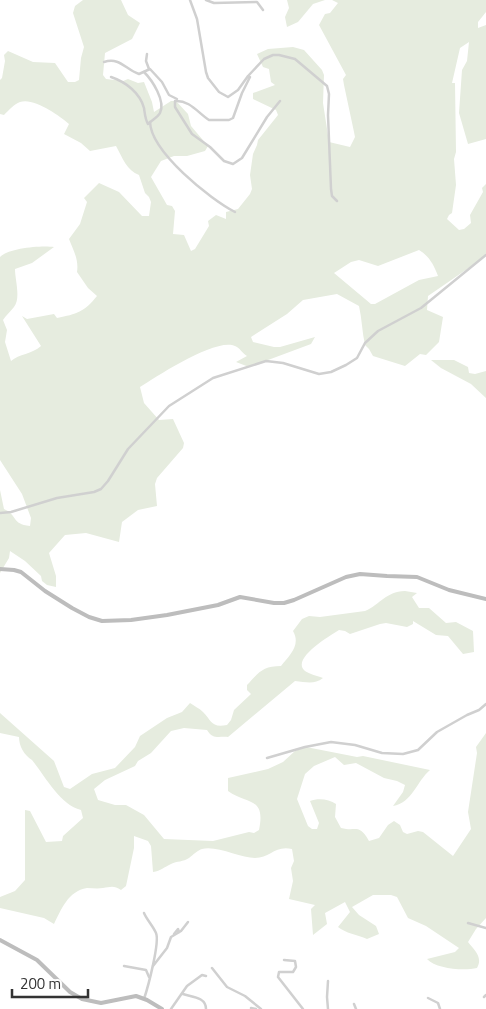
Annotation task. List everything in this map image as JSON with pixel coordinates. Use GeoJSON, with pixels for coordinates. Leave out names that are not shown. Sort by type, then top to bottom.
{"type":"FeatureCollection","features":[{"type":"Feature","properties":{"kind":"street"},"geometry":{"type":"LineString","coordinates":[[190,0],[197,17],[206,72],[208,78],[219,92],[228,97],[237,92],[248,76],[264,60],[271,56],[280,55],[294,59],[327,86],[329,94],[331,189],[333,198],[336,201]]}},
{"type":"Feature","properties":{"kind":"street"},"geometry":{"type":"LineString","coordinates":[[206,0],[214,3],[258,2],[264,10]]}},
{"type":"Feature","properties":{"kind":"street"},"geometry":{"type":"LineString","coordinates":[[147,54],[146,63],[150,70],[162,81],[169,95],[196,108],[208,120],[230,120],[234,117],[242,94],[250,79],[250,76],[248,76]]}},
{"type":"Feature","properties":{"kind":"street"},"geometry":{"type":"LineString","coordinates":[[104,62],[116,60],[140,74],[148,69],[150,70]]}},
{"type":"Feature","properties":{"kind":"street"},"geometry":{"type":"LineString","coordinates":[[144,72],[157,88],[161,110],[150,122]]}},
{"type":"Feature","properties":{"kind":"street"},"geometry":{"type":"LineString","coordinates":[[112,77],[121,81],[138,95],[143,106],[146,123],[150,122]]}},
{"type":"Feature","properties":{"kind":"street"},"geometry":{"type":"LineString","coordinates":[[181,101],[176,100],[174,104],[191,132],[224,161],[232,164],[242,158],[267,117],[280,101]]}},
{"type":"Feature","properties":{"kind":"street"},"geometry":{"type":"LineString","coordinates":[[150,122],[153,136],[171,160],[205,193],[235,212]]}},
{"type":"Feature","properties":{"kind":"street"},"geometry":{"type":"LineString","coordinates":[[0,513],[99,490],[108,481],[128,449],[166,410],[213,378],[266,361],[282,363],[317,374],[331,372],[346,365],[356,358],[366,341],[378,331],[423,307],[486,255]]}},
{"type":"Feature","properties":{"kind":"street"},"geometry":{"type":"LineString","coordinates":[[0,569],[19,571],[66,604],[89,617],[100,620],[131,620],[167,615],[215,606],[240,597],[276,604],[286,603],[346,577],[360,574],[418,577],[450,590],[486,599]]}},
{"type":"Feature","properties":{"kind":"street"},"geometry":{"type":"LineString","coordinates":[[267,758],[331,742],[355,745],[382,754],[403,754],[418,750],[437,732],[479,710],[486,704]]}},
{"type":"Feature","properties":{"kind":"street"},"geometry":{"type":"LineString","coordinates":[[144,913],[157,935],[152,970],[144,999]]}},
{"type":"Feature","properties":{"kind":"street"},"geometry":{"type":"LineString","coordinates":[[152,970],[155,962],[167,948],[172,935],[179,932],[188,922]]}},
{"type":"Feature","properties":{"kind":"street"},"geometry":{"type":"LineString","coordinates":[[468,922],[486,928]]}},
{"type":"Feature","properties":{"kind":"street"},"geometry":{"type":"LineString","coordinates":[[0,940],[36,960],[70,992],[82,999],[101,1003],[130,996],[144,999],[162,1009]]}},
{"type":"Feature","properties":{"kind":"street"},"geometry":{"type":"LineString","coordinates":[[284,960],[295,961],[296,967],[293,972],[279,972],[278,978],[303,1009]]}},
{"type":"Feature","properties":{"kind":"street"},"geometry":{"type":"LineString","coordinates":[[124,966],[146,970],[150,978]]}},
{"type":"Feature","properties":{"kind":"street"},"geometry":{"type":"LineString","coordinates":[[212,968],[227,987],[244,995],[261,1009]]}},
{"type":"Feature","properties":{"kind":"street"},"geometry":{"type":"LineString","coordinates":[[171,1009],[188,985],[202,975],[206,976]]}},
{"type":"Feature","properties":{"kind":"street"},"geometry":{"type":"LineString","coordinates":[[328,981],[328,1009]]}},
{"type":"Feature","properties":{"kind":"street"},"geometry":{"type":"LineString","coordinates":[[183,994],[204,1001],[206,1009]]}},
{"type":"Feature","properties":{"kind":"street"},"geometry":{"type":"LineString","coordinates":[[428,998],[438,1002],[440,1009]]}},
{"type":"Feature","properties":{"kind":"street"},"geometry":{"type":"LineString","coordinates":[[354,1004],[356,1009]]}},
{"type":"Feature","properties":{"kind":"street"},"geometry":{"type":"LineString","coordinates":[[252,1008],[256,1009]]}},
{"type":"Feature","properties":{"kind":"shaded area"},"geometry":{"type":"Polygon","coordinates":[[[83,0],[121,0],[128,15],[140,23],[132,39],[105,53],[103,75],[106,79],[123,81],[128,79],[138,83],[144,82],[154,112],[171,101],[176,101],[188,114],[191,126],[208,146],[205,151],[187,156],[174,156],[161,161],[151,177],[167,205],[172,206],[175,211],[173,234],[184,235],[191,251],[195,249],[209,226],[208,221],[216,215],[226,219],[226,212],[238,209],[250,194],[252,189],[250,175],[253,154],[258,140],[278,115],[276,110],[253,99],[253,93],[275,85],[271,82],[269,69],[263,67],[257,54],[268,49],[293,47],[304,50],[322,70],[324,75],[323,103],[329,142],[350,147],[355,137],[343,79],[346,75],[319,25],[325,14],[330,13],[338,3],[332,0],[486,0],[486,12],[478,22],[478,28],[486,25],[486,139],[468,144],[459,113],[462,70],[467,61],[469,42],[460,48],[452,83],[455,83],[456,152],[454,159],[456,185],[452,213],[447,219],[459,230],[464,229],[471,223],[470,215],[483,192],[482,188],[486,184],[486,256],[428,296],[427,310],[443,317],[439,342],[426,355],[420,354],[405,366],[373,356],[365,345],[359,306],[337,294],[303,300],[287,314],[251,337],[253,342],[280,347],[315,337],[311,344],[249,367],[236,362],[247,356],[236,347],[226,345],[215,347],[187,359],[140,387],[144,403],[159,420],[173,419],[184,443],[183,448],[157,478],[155,484],[157,506],[138,510],[122,522],[119,542],[86,533],[65,535],[49,553],[56,576],[56,587],[47,585],[42,581],[41,576],[25,561],[10,551],[9,558],[0,573],[0,490],[4,509],[17,521],[30,526],[31,518],[22,494],[0,460],[0,257],[17,249],[42,246],[54,247],[32,263],[15,269],[17,299],[14,307],[3,320],[7,330],[5,342],[11,361],[41,346],[22,316],[27,319],[54,314],[57,318],[70,315],[84,309],[97,296],[88,288],[77,272],[76,259],[69,239],[80,224],[87,202],[84,198],[99,183],[119,192],[142,216],[149,216],[151,202],[145,193],[139,175],[128,167],[116,146],[90,151],[81,143],[64,134],[69,124],[65,120],[39,104],[32,102],[20,102],[4,115],[0,114],[0,80],[5,61],[4,55],[8,51],[33,62],[55,63],[68,82],[79,80],[84,47],[73,13],[75,6],[83,0]],[[419,250],[378,266],[359,260],[351,262],[334,273],[371,304],[375,304],[419,280],[438,276],[431,261],[419,250]]]}},
{"type":"Feature","properties":{"kind":"shaded area"},"geometry":{"type":"Polygon","coordinates":[[[287,0],[325,0],[313,4],[298,22],[287,27],[285,17],[289,8],[287,0]]]}},
{"type":"Feature","properties":{"kind":"shaded area"},"geometry":{"type":"Polygon","coordinates":[[[431,360],[454,360],[468,367],[469,373],[475,374],[486,371],[486,398],[471,384],[441,368],[431,360]]]}},
{"type":"Feature","properties":{"kind":"shaded area"},"geometry":{"type":"Polygon","coordinates":[[[405,591],[417,593],[412,597],[419,608],[429,608],[446,623],[456,622],[473,631],[474,652],[463,654],[448,636],[436,635],[413,621],[413,624],[407,627],[386,623],[350,634],[339,630],[313,648],[303,660],[302,666],[305,671],[323,678],[320,680],[316,682],[295,681],[228,737],[216,737],[207,730],[184,728],[171,731],[151,753],[138,761],[135,766],[105,780],[94,789],[98,800],[115,805],[126,805],[144,815],[164,839],[213,841],[249,832],[254,833],[259,830],[260,812],[257,806],[228,791],[228,778],[268,769],[283,762],[295,751],[306,747],[357,757],[363,756],[430,770],[405,801],[393,806],[403,792],[405,785],[384,778],[356,763],[344,765],[335,757],[314,766],[305,774],[297,799],[308,826],[312,829],[317,829],[319,823],[310,801],[316,799],[327,800],[336,804],[335,817],[341,828],[360,830],[369,841],[379,838],[388,825],[394,821],[407,834],[418,831],[423,832],[453,856],[471,829],[468,812],[477,753],[476,747],[486,733],[486,918],[468,942],[479,957],[477,968],[443,967],[427,959],[455,952],[459,948],[426,926],[408,918],[397,897],[391,895],[373,895],[352,907],[359,915],[376,926],[379,934],[367,939],[338,927],[350,912],[345,902],[325,913],[327,924],[313,935],[311,909],[315,905],[289,899],[293,881],[291,868],[294,861],[292,849],[286,848],[255,858],[221,850],[202,849],[187,859],[153,872],[151,846],[148,841],[134,836],[134,848],[126,886],[121,890],[112,887],[80,890],[66,902],[54,924],[44,918],[0,908],[0,897],[15,891],[25,880],[25,810],[30,811],[46,842],[62,841],[63,836],[83,818],[81,810],[73,807],[60,796],[32,760],[24,753],[19,737],[0,733],[0,713],[54,761],[64,787],[70,789],[92,774],[115,768],[135,747],[140,736],[167,718],[182,712],[190,703],[215,725],[227,725],[231,720],[234,710],[251,694],[247,690],[247,685],[265,669],[281,666],[291,654],[296,641],[293,631],[302,619],[309,616],[320,617],[365,611],[388,596],[405,591]]]}}]}
